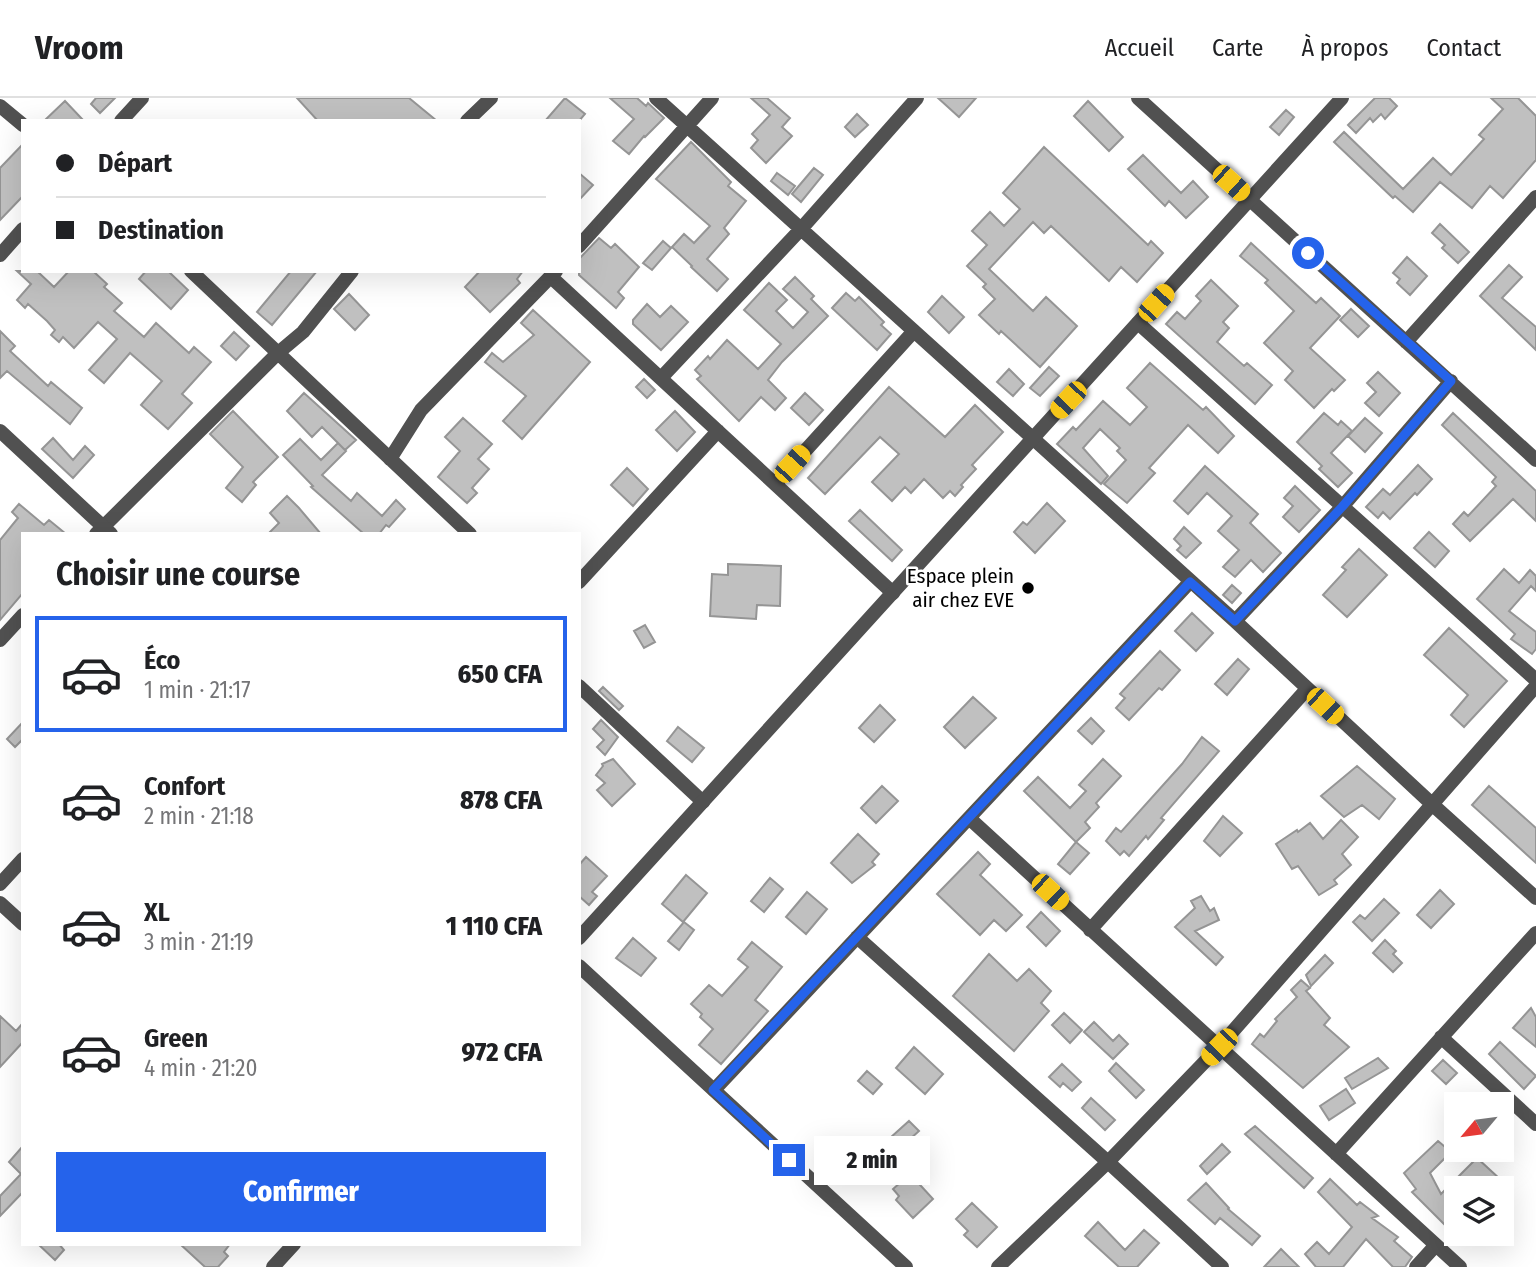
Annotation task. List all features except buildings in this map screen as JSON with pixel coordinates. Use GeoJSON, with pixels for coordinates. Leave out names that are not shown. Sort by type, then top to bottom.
{"type":"FeatureCollection","features":[{"type":"Feature","properties":{"kind":"street"},"geometry":{"type":"LineString","coordinates":[[123,119],[142,98]]}},
{"type":"Feature","properties":{"kind":"street"},"geometry":{"type":"LineString","coordinates":[[469,119],[491,98]]}},
{"type":"Feature","properties":{"kind":"street"},"geometry":{"type":"LineString","coordinates":[[656,98],[1235,621],[1536,898]]}},
{"type":"Feature","properties":{"kind":"street"},"geometry":{"type":"LineString","coordinates":[[581,244],[712,98]]}},
{"type":"Feature","properties":{"kind":"street"},"geometry":{"type":"LineString","coordinates":[[661,378],[801,229],[916,98]]}},
{"type":"Feature","properties":{"kind":"street"},"geometry":{"type":"LineString","coordinates":[[1138,98],[1536,460]]}},
{"type":"Feature","properties":{"kind":"street"},"geometry":{"type":"LineString","coordinates":[[581,937],[1342,98]]}},
{"type":"Feature","properties":{"kind":"street"},"geometry":{"type":"LineString","coordinates":[[0,106],[21,123]]}},
{"type":"Feature","properties":{"kind":"street"},"geometry":{"type":"LineString","coordinates":[[1406,342],[1536,197]]}},
{"type":"Feature","properties":{"kind":"street"},"geometry":{"type":"LineString","coordinates":[[0,255],[21,231]]}},
{"type":"Feature","properties":{"kind":"street"},"geometry":{"type":"LineString","coordinates":[[193,273],[390,459],[462,531]]}},
{"type":"Feature","properties":{"kind":"street"},"geometry":{"type":"LineString","coordinates":[[0,431],[103,531],[278,353],[303,332],[350,273]]}},
{"type":"Feature","properties":{"kind":"street"},"geometry":{"type":"LineString","coordinates":[[390,459],[421,410],[554,274],[661,378],[893,593]]}},
{"type":"Feature","properties":{"kind":"street"},"geometry":{"type":"LineString","coordinates":[[1138,323],[1536,680]]}},
{"type":"Feature","properties":{"kind":"street"},"geometry":{"type":"LineString","coordinates":[[775,484],[914,331]]}},
{"type":"Feature","properties":{"kind":"street"},"geometry":{"type":"LineString","coordinates":[[1235,621],[1342,507],[1451,381]]}},
{"type":"Feature","properties":{"kind":"street"},"geometry":{"type":"LineString","coordinates":[[581,580],[718,431]]}},
{"type":"Feature","properties":{"kind":"street"},"geometry":{"type":"LineString","coordinates":[[713,1090],[1190,582]]}},
{"type":"Feature","properties":{"kind":"street"},"geometry":{"type":"LineString","coordinates":[[0,640],[21,617]]}},
{"type":"Feature","properties":{"kind":"street"},"geometry":{"type":"LineString","coordinates":[[998,1267],[1108,1162],[1219,1047],[1536,686]]}},
{"type":"Feature","properties":{"kind":"street"},"geometry":{"type":"LineString","coordinates":[[581,688],[703,803]]}},
{"type":"Feature","properties":{"kind":"street"},"geometry":{"type":"LineString","coordinates":[[1090,930],[1307,689]]}},
{"type":"Feature","properties":{"kind":"street"},"geometry":{"type":"LineString","coordinates":[[969,818],[1460,1267]]}},
{"type":"Feature","properties":{"kind":"street"},"geometry":{"type":"LineString","coordinates":[[0,884],[21,861]]}},
{"type":"Feature","properties":{"kind":"street"},"geometry":{"type":"LineString","coordinates":[[0,903],[21,922]]}},
{"type":"Feature","properties":{"kind":"street"},"geometry":{"type":"LineString","coordinates":[[1336,1154],[1536,933]]}},
{"type":"Feature","properties":{"kind":"street"},"geometry":{"type":"LineString","coordinates":[[857,937],[1222,1267]]}},
{"type":"Feature","properties":{"kind":"street"},"geometry":{"type":"LineString","coordinates":[[581,968],[906,1267]]}},
{"type":"Feature","properties":{"kind":"street"},"geometry":{"type":"LineString","coordinates":[[1441,1037],[1536,1124]]}},
{"type":"Feature","properties":{"kind":"street"},"geometry":{"type":"LineString","coordinates":[[1416,1267],[1436,1245]]}},
{"type":"Feature","properties":{"kind":"street"},"geometry":{"type":"LineString","coordinates":[[273,1267],[292,1246]]}},
{"type":"Feature","properties":{"kind":"place","name":"Espace plein air chez EVE"},"geometry":{"type":"Point","coordinates":[1028,588]}},
{"type":"Feature","properties":{"kind":"route"},"geometry":{"type":"LineString","coordinates":[[789,1160],[713,1090],[1190,582],[1235,621],[1342,507],[1451,381],[1308,253]]}}]}
